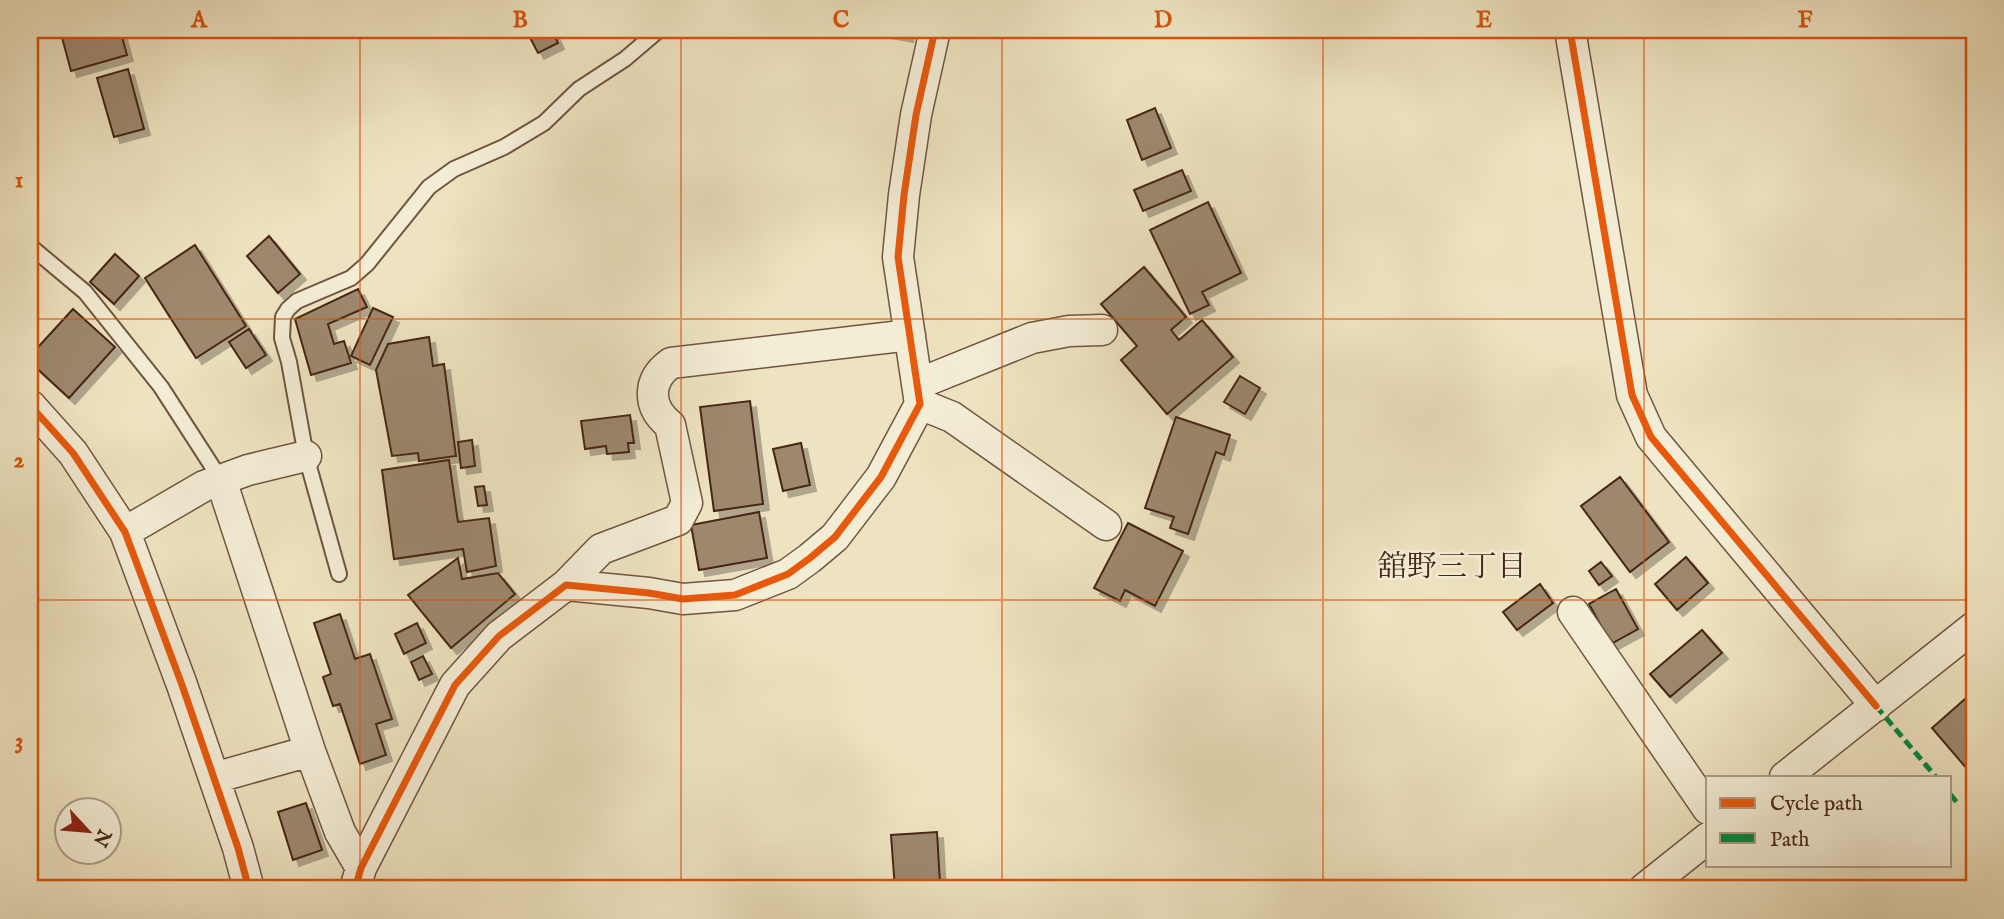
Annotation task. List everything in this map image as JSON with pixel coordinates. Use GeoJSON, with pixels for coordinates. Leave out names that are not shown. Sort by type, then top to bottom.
{"type":"FeatureCollection","features":[{"type":"Feature","properties":{"kind":"street"},"geometry":{"type":"LineString","coordinates":[[566,585],[683,599],[735,595],[788,574],[835,537],[881,477],[919,394],[898,257],[916,115],[935,30]]}},
{"type":"Feature","properties":{"kind":"street"},"geometry":{"type":"LineString","coordinates":[[1570,30],[1632,396],[1651,437],[1876,706]]}},
{"type":"Feature","properties":{"kind":"street"},"geometry":{"type":"LineString","coordinates":[[919,394],[1032,338],[1069,331],[1101,330]]}},
{"type":"Feature","properties":{"kind":"street"},"geometry":{"type":"LineString","coordinates":[[358,879],[455,685],[499,636],[566,585],[601,549],[678,520],[687,503],[670,425],[661,418],[652,402],[651,392],[661,370],[670,363],[910,335]]}},
{"type":"Feature","properties":{"kind":"street"},"geometry":{"type":"LineString","coordinates":[[919,394],[1106,525]]}},
{"type":"Feature","properties":{"kind":"street"},"geometry":{"type":"LineString","coordinates":[[30,405],[73,453],[125,532],[214,778],[249,889]]}},
{"type":"Feature","properties":{"kind":"street"},"geometry":{"type":"LineString","coordinates":[[125,532],[204,486],[306,456]]}},
{"type":"Feature","properties":{"kind":"street"},"geometry":{"type":"LineString","coordinates":[[221,480],[310,751],[358,879]]}},
{"type":"Feature","properties":{"kind":"street"},"geometry":{"type":"LineString","coordinates":[[1573,612],[1706,806]]}},
{"type":"Feature","properties":{"kind":"street"},"geometry":{"type":"LineString","coordinates":[[1786,776],[1974,627]]}},
{"type":"Feature","properties":{"kind":"street"},"geometry":{"type":"LineString","coordinates":[[214,778],[310,751]]}},
{"type":"Feature","properties":{"kind":"street"},"geometry":{"type":"LineString","coordinates":[[1644,889],[1706,840]]}},
{"type":"Feature","properties":{"kind":"lane"},"geometry":{"type":"LineString","coordinates":[[339,574],[306,456],[282,338],[283,317],[298,301],[351,278],[367,264],[429,187],[454,169],[504,147],[544,123],[579,89],[625,59],[659,30]]}},
{"type":"Feature","properties":{"kind":"lane"},"geometry":{"type":"LineString","coordinates":[[30,246],[85,292],[162,387],[221,480]]}},
{"type":"Feature","properties":{"kind":"building"},"geometry":{"type":"Polygon","coordinates":[[[60,30],[120,30],[127,55],[71,71],[60,30]]]}},
{"type":"Feature","properties":{"kind":"building"},"geometry":{"type":"Polygon","coordinates":[[[526,30],[552,30],[558,43],[538,53],[526,30]]]}},
{"type":"Feature","properties":{"kind":"building"},"geometry":{"type":"Polygon","coordinates":[[[876,30],[908,30],[907,36],[876,30]]]}},
{"type":"Feature","properties":{"kind":"building"},"geometry":{"type":"Polygon","coordinates":[[[128,69],[144,129],[114,137],[97,78],[128,69]]]}},
{"type":"Feature","properties":{"kind":"building"},"geometry":{"type":"Polygon","coordinates":[[[1155,108],[1171,148],[1142,160],[1127,120],[1155,108]]]}},
{"type":"Feature","properties":{"kind":"building"},"geometry":{"type":"Polygon","coordinates":[[[1182,170],[1191,191],[1143,211],[1134,190],[1182,170]]]}},
{"type":"Feature","properties":{"kind":"building"},"geometry":{"type":"Polygon","coordinates":[[[1208,202],[1241,273],[1202,292],[1209,305],[1190,314],[1150,230],[1208,202]]]}},
{"type":"Feature","properties":{"kind":"building"},"geometry":{"type":"Polygon","coordinates":[[[269,236],[300,274],[278,293],[247,256],[269,236]]]}},
{"type":"Feature","properties":{"kind":"building"},"geometry":{"type":"Polygon","coordinates":[[[195,245],[246,326],[196,358],[145,278],[195,245]]]}},
{"type":"Feature","properties":{"kind":"building"},"geometry":{"type":"Polygon","coordinates":[[[115,254],[139,276],[114,304],[90,282],[115,254]]]}},
{"type":"Feature","properties":{"kind":"building"},"geometry":{"type":"Polygon","coordinates":[[[1144,267],[1186,317],[1171,330],[1179,340],[1202,320],[1233,357],[1167,414],[1121,360],[1137,346],[1101,304],[1144,267]]]}},
{"type":"Feature","properties":{"kind":"building"},"geometry":{"type":"Polygon","coordinates":[[[358,289],[367,307],[328,324],[334,344],[344,341],[351,363],[311,375],[295,319],[358,289]]]}},
{"type":"Feature","properties":{"kind":"building"},"geometry":{"type":"Polygon","coordinates":[[[373,308],[393,317],[370,365],[351,356],[373,308]]]}},
{"type":"Feature","properties":{"kind":"building"},"geometry":{"type":"Polygon","coordinates":[[[73,309],[115,347],[69,398],[30,362],[30,356],[73,309]]]}},
{"type":"Feature","properties":{"kind":"building"},"geometry":{"type":"Polygon","coordinates":[[[249,329],[266,355],[246,368],[229,342],[249,329]]]}},
{"type":"Feature","properties":{"kind":"building"},"geometry":{"type":"Polygon","coordinates":[[[429,337],[433,366],[444,364],[456,456],[419,461],[418,453],[392,456],[376,370],[388,344],[429,337]]]}},
{"type":"Feature","properties":{"kind":"building"},"geometry":{"type":"Polygon","coordinates":[[[1240,376],[1260,388],[1245,414],[1224,402],[1240,376]]]}},
{"type":"Feature","properties":{"kind":"building"},"geometry":{"type":"Polygon","coordinates":[[[750,401],[763,504],[714,511],[700,407],[750,401]]]}},
{"type":"Feature","properties":{"kind":"building"},"geometry":{"type":"Polygon","coordinates":[[[630,415],[634,443],[628,443],[629,452],[607,454],[606,446],[585,449],[581,421],[630,415]]]}},
{"type":"Feature","properties":{"kind":"building"},"geometry":{"type":"Polygon","coordinates":[[[1176,417],[1230,435],[1224,455],[1216,452],[1188,534],[1170,528],[1174,517],[1145,508],[1176,417]]]}},
{"type":"Feature","properties":{"kind":"building"},"geometry":{"type":"Polygon","coordinates":[[[472,440],[475,466],[461,468],[458,442],[472,440]]]}},
{"type":"Feature","properties":{"kind":"building"},"geometry":{"type":"Polygon","coordinates":[[[801,443],[810,485],[783,491],[773,449],[801,443]]]}},
{"type":"Feature","properties":{"kind":"building"},"geometry":{"type":"Polygon","coordinates":[[[449,460],[458,522],[489,518],[496,566],[467,572],[463,549],[394,559],[382,470],[449,460]]]}},
{"type":"Feature","properties":{"kind":"building"},"geometry":{"type":"Polygon","coordinates":[[[1620,477],[1669,542],[1630,572],[1581,506],[1620,477]]]}},
{"type":"Feature","properties":{"kind":"building"},"geometry":{"type":"Polygon","coordinates":[[[484,486],[487,505],[478,506],[475,487],[484,486]]]}},
{"type":"Feature","properties":{"kind":"building"},"geometry":{"type":"Polygon","coordinates":[[[759,512],[767,558],[699,570],[691,525],[759,512]]]}},
{"type":"Feature","properties":{"kind":"building"},"geometry":{"type":"Polygon","coordinates":[[[1128,523],[1183,551],[1155,606],[1125,590],[1120,601],[1094,588],[1128,523]]]}},
{"type":"Feature","properties":{"kind":"building"},"geometry":{"type":"Polygon","coordinates":[[[1686,557],[1708,583],[1677,610],[1655,584],[1686,557]]]}},
{"type":"Feature","properties":{"kind":"building"},"geometry":{"type":"Polygon","coordinates":[[[458,558],[462,579],[498,573],[515,594],[451,648],[408,595],[458,558]]]}},
{"type":"Feature","properties":{"kind":"building"},"geometry":{"type":"Polygon","coordinates":[[[1601,562],[1612,576],[1599,585],[1589,571],[1601,562]]]}},
{"type":"Feature","properties":{"kind":"building"},"geometry":{"type":"Polygon","coordinates":[[[1540,584],[1553,603],[1517,630],[1503,612],[1540,584]]]}},
{"type":"Feature","properties":{"kind":"building"},"geometry":{"type":"Polygon","coordinates":[[[1616,589],[1638,629],[1611,644],[1589,604],[1616,589]]]}},
{"type":"Feature","properties":{"kind":"building"},"geometry":{"type":"Polygon","coordinates":[[[340,614],[355,659],[370,654],[392,719],[376,724],[386,755],[360,764],[340,704],[333,706],[323,677],[331,674],[314,623],[340,614]]]}},
{"type":"Feature","properties":{"kind":"building"},"geometry":{"type":"Polygon","coordinates":[[[417,623],[426,643],[404,654],[395,634],[417,623]]]}},
{"type":"Feature","properties":{"kind":"building"},"geometry":{"type":"Polygon","coordinates":[[[1702,630],[1722,653],[1670,697],[1650,674],[1702,630]]]}},
{"type":"Feature","properties":{"kind":"building"},"geometry":{"type":"Polygon","coordinates":[[[423,656],[432,674],[419,680],[411,662],[423,656]]]}},
{"type":"Feature","properties":{"kind":"building"},"geometry":{"type":"Polygon","coordinates":[[[1965,699],[1974,710],[1974,777],[1932,728],[1965,699]]]}},
{"type":"Feature","properties":{"kind":"building"},"geometry":{"type":"Polygon","coordinates":[[[306,803],[322,850],[293,860],[278,812],[306,803]]]}},
{"type":"Feature","properties":{"kind":"building"},"geometry":{"type":"Polygon","coordinates":[[[937,832],[940,883],[954,882],[954,889],[895,889],[891,835],[937,832]]]}},
{"type":"Feature","properties":{"kind":"marked path"},"geometry":{"type":"LineString","coordinates":[[1876,706],[1935,776]]}},
{"type":"Feature","properties":{"kind":"marked path"},"geometry":{"type":"LineString","coordinates":[[1952,796],[1959,805]]}},
{"type":"Feature","properties":{"kind":"cycle path"},"geometry":{"type":"LineString","coordinates":[[355,889],[361,868],[455,685],[499,636],[566,585],[683,599],[735,595],[788,574],[835,537],[881,477],[920,404],[898,257],[916,115],[935,30]]}},
{"type":"Feature","properties":{"kind":"cycle path"},"geometry":{"type":"LineString","coordinates":[[1570,30],[1632,395],[1651,437],[1876,706]]}},
{"type":"Feature","properties":{"kind":"cycle path"},"geometry":{"type":"LineString","coordinates":[[30,405],[73,453],[125,532],[182,685],[238,848],[249,889]]}},
{"type":"Feature","properties":{"kind":"district","name":"舘野三丁目"},"geometry":{"type":"Point","coordinates":[1452,566]}}]}
